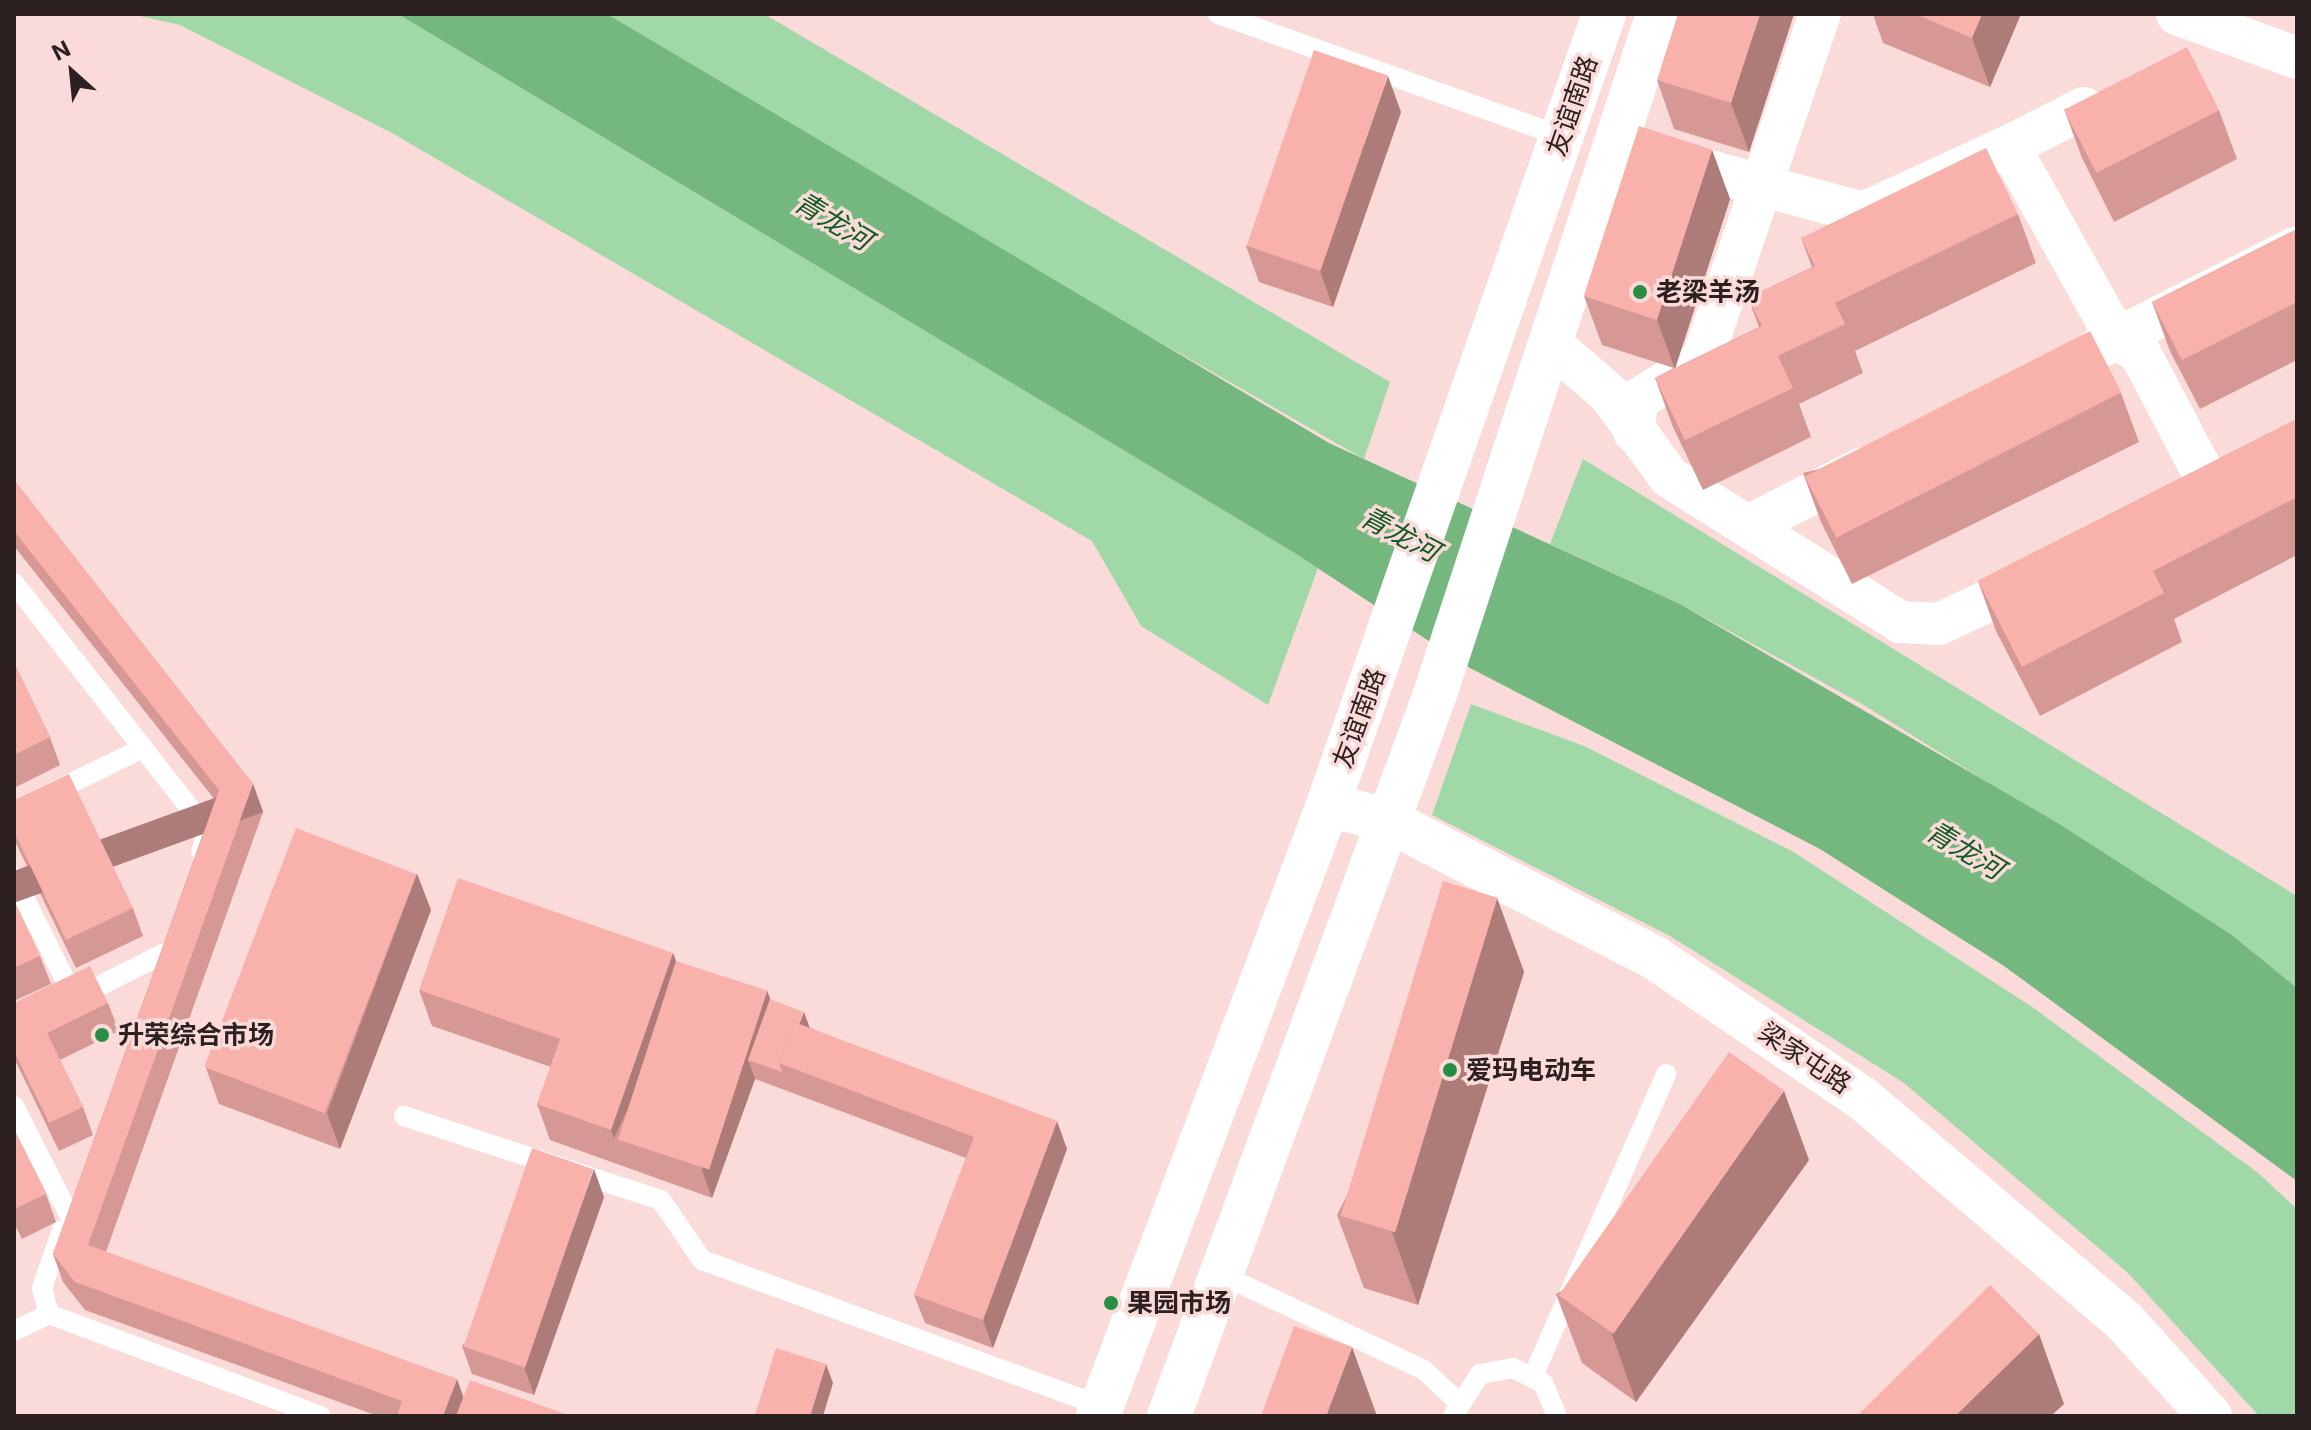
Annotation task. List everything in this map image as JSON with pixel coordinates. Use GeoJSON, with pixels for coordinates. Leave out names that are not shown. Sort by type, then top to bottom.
{"type":"FeatureCollection","features":[{"type":"Feature","properties":{"kind":"main road","name":"友谊南路"},"geometry":{"type":"LineString","coordinates":[[1100,1411],[1328,805],[1604,14]]}},
{"type":"Feature","properties":{"kind":"main road","name":"友谊南路"},"geometry":{"type":"LineString","coordinates":[[1169,1416],[1434,697],[1658,14]]}},
{"type":"Feature","properties":{"kind":"main road","name":"梁家屯路"},"geometry":{"type":"LineString","coordinates":[[1328,805],[1387,820],[1655,958],[1862,1098],[2125,1322],[2210,1416]]}},
{"type":"Feature","properties":{"kind":"street"},"geometry":{"type":"LineString","coordinates":[[1634,432],[1637,400],[1702,360],[1820,14]]}},
{"type":"Feature","properties":{"kind":"street"},"geometry":{"type":"LineString","coordinates":[[2177,14],[2297,58]]}},
{"type":"Feature","properties":{"kind":"street"},"geometry":{"type":"LineString","coordinates":[[1616,143],[1762,190],[1863,213],[2084,108]]}},
{"type":"Feature","properties":{"kind":"street"},"geometry":{"type":"LineString","coordinates":[[2009,146],[2117,339],[2140,353],[2213,492]]}},
{"type":"Feature","properties":{"kind":"street"},"geometry":{"type":"LineString","coordinates":[[2060,368],[2297,247]]}},
{"type":"Feature","properties":{"kind":"street"},"geometry":{"type":"LineString","coordinates":[[1550,343],[1609,394],[1669,477],[1900,622],[1939,624],[2076,558]]}},
{"type":"Feature","properties":{"kind":"street"},"geometry":{"type":"LineString","coordinates":[[1748,526],[1904,447]]}},
{"type":"Feature","properties":{"kind":"street"},"geometry":{"type":"LineString","coordinates":[[2172,512],[2255,470]]}},
{"type":"Feature","properties":{"kind":"lane"},"geometry":{"type":"LineString","coordinates":[[1218,14],[1561,136]]}},
{"type":"Feature","properties":{"kind":"lane"},"geometry":{"type":"LineString","coordinates":[[15,587],[208,831],[193,872]]}},
{"type":"Feature","properties":{"kind":"lane"},"geometry":{"type":"LineString","coordinates":[[14,811],[143,748]]}},
{"type":"Feature","properties":{"kind":"lane"},"geometry":{"type":"LineString","coordinates":[[14,877],[66,1002],[163,954]]}},
{"type":"Feature","properties":{"kind":"lane"},"geometry":{"type":"LineString","coordinates":[[153,983],[173,927]]}},
{"type":"Feature","properties":{"kind":"lane"},"geometry":{"type":"LineString","coordinates":[[1533,1376],[1666,1074]]}},
{"type":"Feature","properties":{"kind":"lane"},"geometry":{"type":"LineString","coordinates":[[14,1106],[68,1213]]}},
{"type":"Feature","properties":{"kind":"lane"},"geometry":{"type":"LineString","coordinates":[[404,1116],[661,1200],[702,1260],[1100,1411]]}},
{"type":"Feature","properties":{"kind":"lane"},"geometry":{"type":"LineString","coordinates":[[49,1314],[42,1288],[79,1184]]}},
{"type":"Feature","properties":{"kind":"lane"},"geometry":{"type":"LineString","coordinates":[[1220,1274],[1424,1370],[1455,1408],[1480,1374],[1496,1368],[1533,1376],[1557,1416]]}},
{"type":"Feature","properties":{"kind":"lane"},"geometry":{"type":"LineString","coordinates":[[14,1331],[49,1314],[320,1416]]}},
{"type":"Feature","properties":{"kind":"shaded area"},"geometry":{"type":"Polygon","coordinates":[[[131,14],[398,14],[1293,552],[1318,568],[1268,705],[1141,626],[1092,541],[392,133],[180,25],[131,14]]]}},
{"type":"Feature","properties":{"kind":"shaded area"},"geometry":{"type":"Polygon","coordinates":[[[607,14],[764,14],[1390,382],[1364,459],[847,163],[607,14]]]}},
{"type":"Feature","properties":{"kind":"shaded area"},"geometry":{"type":"Polygon","coordinates":[[[1583,459],[2297,896],[2297,988],[2232,935],[1862,704],[1680,604],[1550,544],[1583,459]]]}},
{"type":"Feature","properties":{"kind":"shaded area"},"geometry":{"type":"Polygon","coordinates":[[[1471,704],[1584,746],[1792,851],[2035,1009],[2258,1173],[2297,1209],[2297,1416],[2259,1416],[2127,1272],[1904,1083],[1670,936],[1432,815],[1471,704]]]}},
{"type":"Feature","properties":{"kind":"water","name":"青龙河"},"geometry":{"type":"Polygon","coordinates":[[[398,14],[607,14],[1329,443],[1680,604],[2056,822],[2232,935],[2297,988],[2297,1181],[2004,966],[1820,849],[1470,668],[1293,552],[398,14]]]}},
{"type":"Feature","properties":{"kind":"building"},"geometry":{"type":"Polygon","coordinates":[[[1678,14],[1760,14],[1731,103],[1657,80],[1678,14]]]}},
{"type":"Feature","properties":{"kind":"building"},"geometry":{"type":"Polygon","coordinates":[[[1915,14],[1982,14],[1972,38],[1915,14]]]}},
{"type":"Feature","properties":{"kind":"building"},"geometry":{"type":"Polygon","coordinates":[[[2187,47],[2219,110],[2096,173],[2064,110],[2187,47]]]}},
{"type":"Feature","properties":{"kind":"building"},"geometry":{"type":"Polygon","coordinates":[[[1314,50],[1388,75],[1320,271],[1247,246],[1314,50]]]}},
{"type":"Feature","properties":{"kind":"building"},"geometry":{"type":"Polygon","coordinates":[[[1639,126],[1712,150],[1657,320],[1584,296],[1639,126]]]}},
{"type":"Feature","properties":{"kind":"building"},"geometry":{"type":"Polygon","coordinates":[[[1986,148],[2018,214],[1835,303],[1845,324],[1778,356],[1793,388],[1685,440],[1655,378],[1762,326],[1748,298],[1815,266],[1801,238],[1986,148]]]}},
{"type":"Feature","properties":{"kind":"building"},"geometry":{"type":"Polygon","coordinates":[[[2297,229],[2297,302],[2182,360],[2152,302],[2297,229]]]}},
{"type":"Feature","properties":{"kind":"building"},"geometry":{"type":"Polygon","coordinates":[[[2090,331],[2121,392],[1836,538],[1805,476],[2090,331]]]}},
{"type":"Feature","properties":{"kind":"building"},"geometry":{"type":"Polygon","coordinates":[[[2297,419],[2297,497],[2153,571],[2164,593],[2022,667],[1978,581],[2297,419]]]}},
{"type":"Feature","properties":{"kind":"building"},"geometry":{"type":"Polygon","coordinates":[[[14,480],[253,784],[88,1245],[457,1379],[443,1416],[397,1416],[402,1401],[75,1282],[53,1254],[219,790],[14,531],[14,480]]]}},
{"type":"Feature","properties":{"kind":"building"},"geometry":{"type":"Polygon","coordinates":[[[14,663],[50,737],[14,755],[14,663]]]}},
{"type":"Feature","properties":{"kind":"building"},"geometry":{"type":"Polygon","coordinates":[[[69,774],[133,908],[66,940],[14,832],[14,800],[69,774]]]}},
{"type":"Feature","properties":{"kind":"building"},"geometry":{"type":"Polygon","coordinates":[[[296,828],[416,874],[325,1113],[204,1067],[296,828]]]}},
{"type":"Feature","properties":{"kind":"building"},"geometry":{"type":"Polygon","coordinates":[[[458,878],[673,953],[611,1130],[537,1104],[560,1039],[419,990],[458,878]]]}},
{"type":"Feature","properties":{"kind":"building"},"geometry":{"type":"Polygon","coordinates":[[[1443,881],[1498,898],[1395,1232],[1341,1216],[1443,881]]]}},
{"type":"Feature","properties":{"kind":"building"},"geometry":{"type":"Polygon","coordinates":[[[14,901],[40,956],[14,968],[14,901]]]}},
{"type":"Feature","properties":{"kind":"building"},"geometry":{"type":"Polygon","coordinates":[[[676,961],[767,991],[709,1169],[618,1140],[676,961]]]}},
{"type":"Feature","properties":{"kind":"building"},"geometry":{"type":"Polygon","coordinates":[[[90,966],[108,1003],[47,1033],[83,1107],[49,1123],[14,1051],[14,1003],[90,966]]]}},
{"type":"Feature","properties":{"kind":"building"},"geometry":{"type":"Polygon","coordinates":[[[770,999],[804,1012],[799,1024],[794,1022],[779,1063],[782,1072],[748,1060],[770,999]]]}},
{"type":"Feature","properties":{"kind":"building"},"geometry":{"type":"Polygon","coordinates":[[[794,1022],[1057,1121],[983,1320],[914,1295],[974,1137],[779,1063],[794,1022]]]}},
{"type":"Feature","properties":{"kind":"building"},"geometry":{"type":"Polygon","coordinates":[[[1729,1052],[1784,1090],[1614,1334],[1559,1295],[1729,1052]]]}},
{"type":"Feature","properties":{"kind":"building"},"geometry":{"type":"Polygon","coordinates":[[[14,1130],[46,1194],[14,1209],[14,1130]]]}},
{"type":"Feature","properties":{"kind":"building"},"geometry":{"type":"Polygon","coordinates":[[[532,1148],[593,1169],[525,1368],[464,1347],[532,1148]]]}},
{"type":"Feature","properties":{"kind":"building"},"geometry":{"type":"Polygon","coordinates":[[[1990,1285],[2039,1334],[1955,1416],[1857,1416],[1990,1285]]]}},
{"type":"Feature","properties":{"kind":"building"},"geometry":{"type":"Polygon","coordinates":[[[1294,1326],[1352,1347],[1326,1416],[1261,1416],[1294,1326]]]}},
{"type":"Feature","properties":{"kind":"building"},"geometry":{"type":"Polygon","coordinates":[[[776,1348],[826,1364],[810,1416],[755,1415],[776,1348]]]}},
{"type":"Feature","properties":{"kind":"building"},"geometry":{"type":"Polygon","coordinates":[[[470,1380],[571,1416],[456,1416],[470,1380]]]}},
{"type":"Feature","properties":{"kind":"place","name":"老梁羊汤"},"geometry":{"type":"Point","coordinates":[1640,292]}},
{"type":"Feature","properties":{"kind":"place","name":"升荣综合市场"},"geometry":{"type":"Point","coordinates":[102,1035]}},
{"type":"Feature","properties":{"kind":"place","name":"爱玛电动车"},"geometry":{"type":"Point","coordinates":[1450,1070]}},
{"type":"Feature","properties":{"kind":"place","name":"果园市场"},"geometry":{"type":"Point","coordinates":[1111,1303]}}]}
